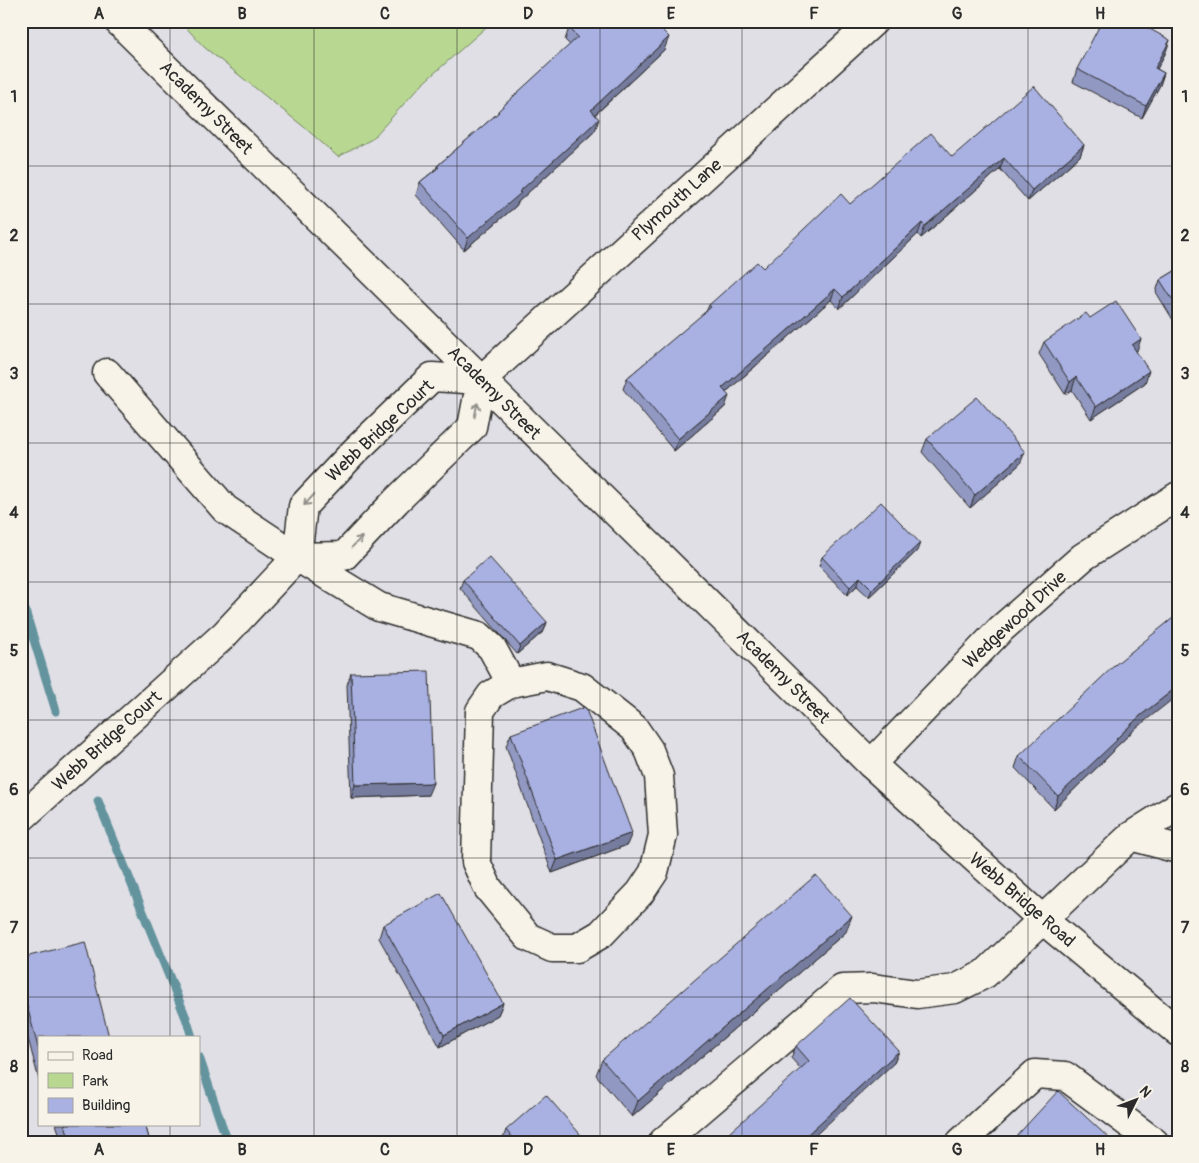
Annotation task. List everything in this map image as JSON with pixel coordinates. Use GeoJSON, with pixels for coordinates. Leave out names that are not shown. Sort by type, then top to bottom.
{"type":"FeatureCollection","features":[{"type":"Feature","properties":{"kind":"street","name":"Academy Street"},"geometry":{"type":"LineString","coordinates":[[118,21],[871,764]]}},
{"type":"Feature","properties":{"kind":"street","name":"Plymouth Lane"},"geometry":{"type":"LineString","coordinates":[[481,380],[874,21]]}},
{"type":"Feature","properties":{"kind":"street"},"geometry":{"type":"LineString","coordinates":[[107,373],[226,509],[297,557],[379,607],[479,636],[492,648],[511,682]]}},
{"type":"Feature","properties":{"kind":"street","name":"Webb Bridge Court"},"geometry":{"type":"LineString","coordinates":[[21,818],[224,635],[297,557],[303,506],[355,451],[432,377],[481,380]]}},
{"type":"Feature","properties":{"kind":"street"},"geometry":{"type":"LineString","coordinates":[[297,557],[344,556],[396,501],[472,427],[481,380]]}},
{"type":"Feature","properties":{"kind":"street","name":"Wedgewood Drive"},"geometry":{"type":"LineString","coordinates":[[871,764],[1001,629],[1083,558],[1178,496]]}},
{"type":"Feature","properties":{"kind":"street"},"geometry":{"type":"LineString","coordinates":[[548,676],[582,687],[634,728],[649,750],[659,776],[664,835],[654,872],[640,893],[601,934],[577,948],[552,948],[528,937],[488,888],[476,862],[480,711],[491,695],[511,682],[548,676]]}},
{"type":"Feature","properties":{"kind":"street","name":"Webb Bridge Road"},"geometry":{"type":"LineString","coordinates":[[871,764],[1043,920],[1178,1032]]}},
{"type":"Feature","properties":{"kind":"street"},"geometry":{"type":"LineString","coordinates":[[663,1142],[842,989],[873,988],[917,994],[954,989],[985,974],[1131,836],[1178,806]]}},
{"type":"Feature","properties":{"kind":"street"},"geometry":{"type":"LineString","coordinates":[[1131,836],[1178,849]]}},
{"type":"Feature","properties":{"kind":"street"},"geometry":{"type":"LineString","coordinates":[[961,1142],[1035,1074],[1065,1076],[1154,1142]]}},
{"type":"Feature","properties":{"kind":"green space"},"geometry":{"type":"Polygon","coordinates":[[[180,21],[493,21],[422,84],[372,139],[338,157],[304,127],[204,47],[180,21]]]}},
{"type":"Feature","properties":{"kind":"building"},"geometry":{"type":"Polygon","coordinates":[[[576,21],[664,21],[658,26],[669,37],[591,110],[599,119],[519,192],[521,193],[468,238],[420,182],[499,112],[578,37],[569,28],[576,21]]]}},
{"type":"Feature","properties":{"kind":"building"},"geometry":{"type":"Polygon","coordinates":[[[1102,21],[1135,21],[1170,40],[1155,68],[1164,73],[1146,106],[1077,69],[1102,21]]]}},
{"type":"Feature","properties":{"kind":"building"},"geometry":{"type":"Polygon","coordinates":[[[1034,86],[1084,145],[1032,190],[1004,158],[925,226],[922,223],[843,297],[835,289],[722,388],[729,396],[678,439],[627,378],[711,307],[709,305],[757,262],[763,268],[841,194],[850,204],[931,133],[952,157],[1034,86]]]}},
{"type":"Feature","properties":{"kind":"building"},"geometry":{"type":"Polygon","coordinates":[[[1178,269],[1178,308],[1160,280],[1178,269]]]}},
{"type":"Feature","properties":{"kind":"building"},"geometry":{"type":"Polygon","coordinates":[[[1116,301],[1141,339],[1132,345],[1149,371],[1096,407],[1076,377],[1070,382],[1044,342],[1086,313],[1090,318],[1116,301]]]}},
{"type":"Feature","properties":{"kind":"building"},"geometry":{"type":"Polygon","coordinates":[[[977,397],[1025,452],[975,495],[927,439],[977,397]]]}},
{"type":"Feature","properties":{"kind":"building"},"geometry":{"type":"Polygon","coordinates":[[[881,502],[920,543],[872,589],[860,577],[850,587],[822,557],[881,502]]]}},
{"type":"Feature","properties":{"kind":"building"},"geometry":{"type":"Polygon","coordinates":[[[489,557],[547,622],[520,646],[463,580],[489,557]]]}},
{"type":"Feature","properties":{"kind":"building"},"geometry":{"type":"Polygon","coordinates":[[[1178,614],[1178,686],[1140,716],[1058,796],[1019,756],[1116,664],[1178,614]]]}},
{"type":"Feature","properties":{"kind":"building"},"geometry":{"type":"Polygon","coordinates":[[[429,671],[433,783],[355,785],[351,673],[429,671]]]}},
{"type":"Feature","properties":{"kind":"building"},"geometry":{"type":"Polygon","coordinates":[[[585,707],[632,833],[557,860],[511,734],[585,707]]]}},
{"type":"Feature","properties":{"kind":"building"},"geometry":{"type":"Polygon","coordinates":[[[816,875],[852,916],[638,1101],[602,1060],[816,875]]]}},
{"type":"Feature","properties":{"kind":"building"},"geometry":{"type":"Polygon","coordinates":[[[441,893],[503,1003],[444,1035],[383,925],[441,893]]]}},
{"type":"Feature","properties":{"kind":"building"},"geometry":{"type":"Polygon","coordinates":[[[85,942],[109,1036],[38,1036],[38,1047],[21,983],[21,958],[85,942]]]}},
{"type":"Feature","properties":{"kind":"building"},"geometry":{"type":"Polygon","coordinates":[[[850,998],[899,1051],[799,1142],[719,1142],[809,1061],[796,1046],[850,998]]]}},
{"type":"Feature","properties":{"kind":"building"},"geometry":{"type":"Polygon","coordinates":[[[1058,1091],[1113,1142],[1011,1142],[1058,1091]]]}},
{"type":"Feature","properties":{"kind":"building"},"geometry":{"type":"Polygon","coordinates":[[[546,1095],[587,1142],[516,1142],[506,1130],[546,1095]]]}},
{"type":"Feature","properties":{"kind":"building"},"geometry":{"type":"Polygon","coordinates":[[[66,1126],[146,1126],[150,1142],[70,1142],[66,1126]]]}},
{"type":"Feature","properties":{"kind":"waterway"},"geometry":{"type":"LineString","coordinates":[[21,598],[56,711]]}},
{"type":"Feature","properties":{"kind":"waterway"},"geometry":{"type":"LineString","coordinates":[[98,801],[192,1036]]}},
{"type":"Feature","properties":{"kind":"waterway"},"geometry":{"type":"LineString","coordinates":[[200,1060],[228,1142]]}}]}
